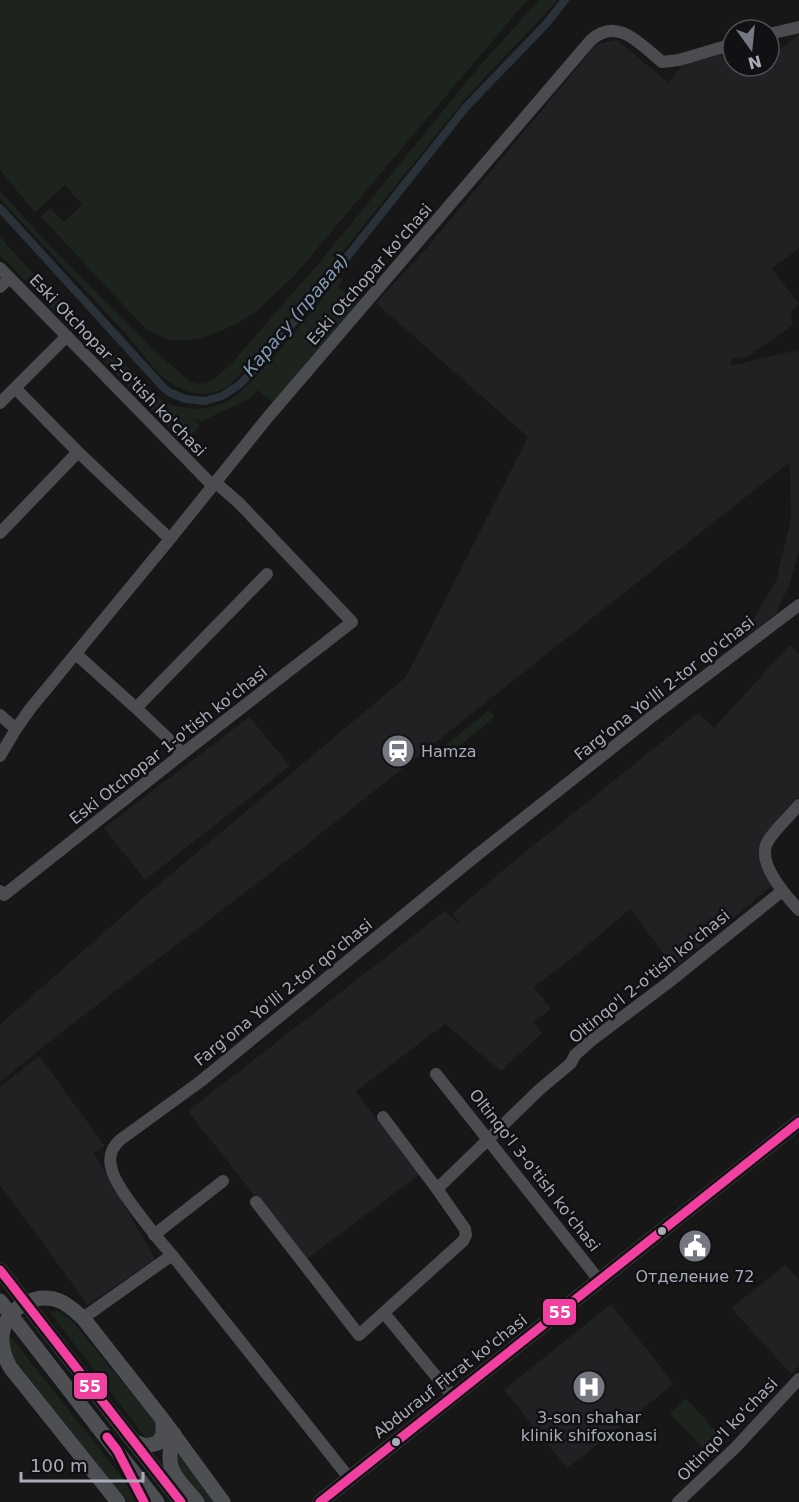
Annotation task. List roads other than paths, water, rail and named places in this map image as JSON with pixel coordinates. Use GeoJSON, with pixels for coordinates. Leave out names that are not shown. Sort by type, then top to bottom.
{"type":"FeatureCollection","features":[{"type":"Feature","properties":{"kind":"main road","name":"Abdurauf Fitrat ko'chasi"},"geometry":{"type":"LineString","coordinates":[[320,1502],[353,1482],[753,1164],[799,1122]]}},
{"type":"Feature","properties":{"kind":"main road","name":"Abdurauf Fitrat ko'chasi"},"geometry":{"type":"LineString","coordinates":[[753,1164],[799,1134]]}},
{"type":"Feature","properties":{"kind":"main road"},"geometry":{"type":"LineString","coordinates":[[0,1270],[181,1502]]}},
{"type":"Feature","properties":{"kind":"main road"},"geometry":{"type":"LineString","coordinates":[[118,1502],[10,1367],[3,1349],[2,1336],[5,1324],[12,1313],[28,1302],[40,1299],[59,1301],[83,1318],[230,1502]]}},
{"type":"Feature","properties":{"kind":"main road"},"geometry":{"type":"LineString","coordinates":[[0,1301],[157,1502]]}},
{"type":"Feature","properties":{"kind":"main road"},"geometry":{"type":"LineString","coordinates":[[135,1442],[150,1446],[158,1443],[163,1435],[163,1420]]}},
{"type":"Feature","properties":{"kind":"main road"},"geometry":{"type":"LineString","coordinates":[[178,1439],[169,1453],[170,1466],[173,1473],[197,1502]]}},
{"type":"Feature","properties":{"kind":"main road"},"geometry":{"type":"LineString","coordinates":[[178,1439],[224,1502]]}},
{"type":"Feature","properties":{"kind":"main road"},"geometry":{"type":"LineString","coordinates":[[117,1450],[144,1502]]}},
{"type":"Feature","properties":{"kind":"main road","name":"Abdurauf Fitrat ko'chasi"},"geometry":{"type":"LineString","coordinates":[[335,1502],[353,1482]]}},
{"type":"Feature","properties":{"kind":"street"},"geometry":{"type":"LineString","coordinates":[[781,31],[799,27]]}},
{"type":"Feature","properties":{"kind":"street","name":"Eski Otchopar ko'chasi"},"geometry":{"type":"LineString","coordinates":[[0,756],[30,709],[275,408],[594,37],[616,30],[624,33],[662,62],[679,60],[721,48]]}},
{"type":"Feature","properties":{"kind":"street","name":"Eski Otchopar 2-o'tish ko'chasi"},"geometry":{"type":"LineString","coordinates":[[0,268],[214,483],[239,502],[352,622]]}},
{"type":"Feature","properties":{"kind":"street"},"geometry":{"type":"LineString","coordinates":[[0,287],[9,278]]}},
{"type":"Feature","properties":{"kind":"street"},"geometry":{"type":"LineString","coordinates":[[0,403],[67,336]]}},
{"type":"Feature","properties":{"kind":"street"},"geometry":{"type":"LineString","coordinates":[[15,388],[78,452],[170,539]]}},
{"type":"Feature","properties":{"kind":"street"},"geometry":{"type":"LineString","coordinates":[[0,533],[78,452]]}},
{"type":"Feature","properties":{"kind":"street"},"geometry":{"type":"LineString","coordinates":[[136,708],[267,574]]}},
{"type":"Feature","properties":{"kind":"street","name":"Farg'ona Yo'lli 2-tor qo'chasi"},"geometry":{"type":"LineString","coordinates":[[353,1482],[172,1254],[154,1235],[113,1176],[110,1161],[112,1151],[116,1144],[201,1081],[430,893],[650,718],[799,605]]}},
{"type":"Feature","properties":{"kind":"street","name":"Eski Otchopar 1-o'tish ko'chasi"},"geometry":{"type":"LineString","coordinates":[[2,893],[352,622]]}},
{"type":"Feature","properties":{"kind":"street"},"geometry":{"type":"LineString","coordinates":[[76,654],[136,708],[182,754]]}},
{"type":"Feature","properties":{"kind":"street"},"geometry":{"type":"LineString","coordinates":[[0,715],[16,729]]}},
{"type":"Feature","properties":{"kind":"street"},"geometry":{"type":"LineString","coordinates":[[799,805],[767,842],[765,849],[765,860],[782,891],[799,910]]}},
{"type":"Feature","properties":{"kind":"street","name":"Oltinqo'l 2-o'tish ko'chasi"},"geometry":{"type":"LineString","coordinates":[[437,1189],[539,1090],[571,1063],[575,1055],[592,1040],[669,982],[782,891]]}},
{"type":"Feature","properties":{"kind":"street","name":"Oltinqo'l 3-o'tish ko'chasi"},"geometry":{"type":"LineString","coordinates":[[436,1074],[602,1284]]}},
{"type":"Feature","properties":{"kind":"street"},"geometry":{"type":"LineString","coordinates":[[256,1202],[359,1335],[463,1241],[466,1235],[465,1229],[437,1189],[383,1117]]}},
{"type":"Feature","properties":{"kind":"street"},"geometry":{"type":"LineString","coordinates":[[154,1235],[223,1181]]}},
{"type":"Feature","properties":{"kind":"street"},"geometry":{"type":"LineString","coordinates":[[83,1318],[172,1254]]}},
{"type":"Feature","properties":{"kind":"street"},"geometry":{"type":"LineString","coordinates":[[384,1313],[456,1400]]}},
{"type":"Feature","properties":{"kind":"street","name":"Oltinqo'l ko'chasi"},"geometry":{"type":"LineString","coordinates":[[678,1502],[736,1447],[799,1379]]}},
{"type":"Feature","properties":{"kind":"waterway","name":"Карасу (правая)"},"geometry":{"type":"LineString","coordinates":[[0,208],[163,387],[185,399],[205,401],[222,396],[239,385],[252,372],[324,286],[466,107],[546,24],[565,0]]}},
{"type":"Feature","properties":{"kind":"place","name":"Hamza"},"geometry":{"type":"Point","coordinates":[398,751]}},
{"type":"Feature","properties":{"kind":"place","name":"Отделение 72"},"geometry":{"type":"Point","coordinates":[695,1246]}},
{"type":"Feature","properties":{"kind":"place","name":"3-son shahar klinik shifoxonasi"},"geometry":{"type":"Point","coordinates":[589,1387]}}]}
